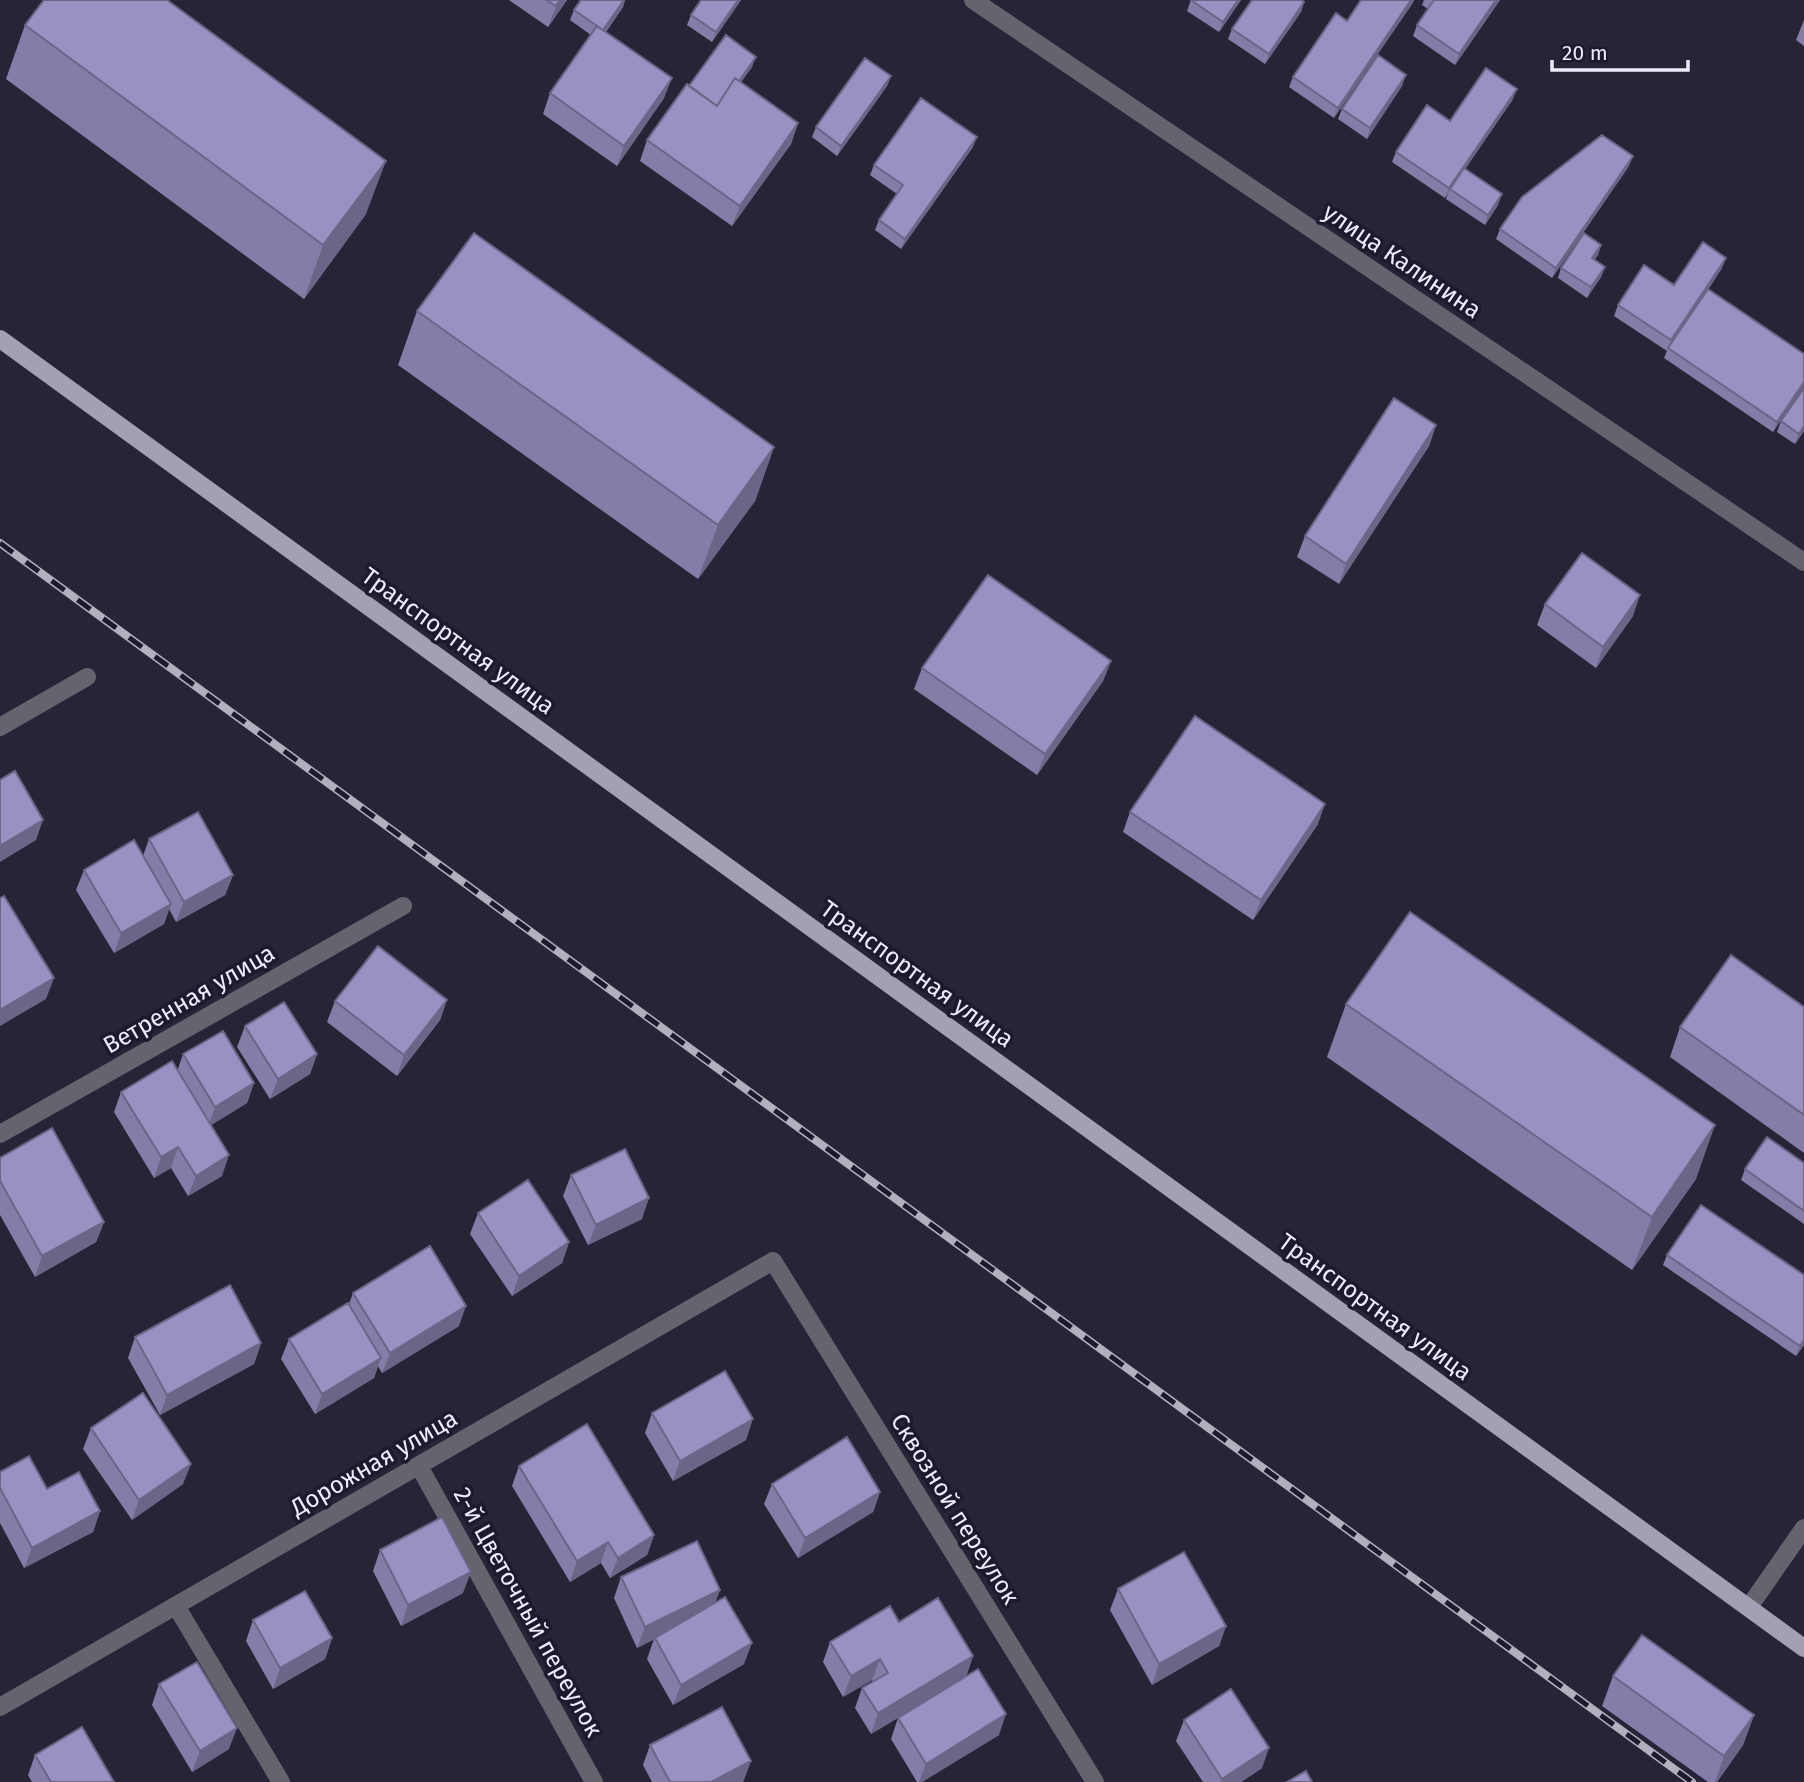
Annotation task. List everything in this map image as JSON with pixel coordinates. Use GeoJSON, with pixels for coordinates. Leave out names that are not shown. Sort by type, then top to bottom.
{"type":"FeatureCollection","features":[{"type":"Feature","properties":{"kind":"main road","name":"Транспортная улица"},"geometry":{"type":"LineString","coordinates":[[0,339],[1804,1648]]}},
{"type":"Feature","properties":{"kind":"street","name":"улица Калинина"},"geometry":{"type":"LineString","coordinates":[[973,0],[1804,562]]}},
{"type":"Feature","properties":{"kind":"street"},"geometry":{"type":"LineString","coordinates":[[0,727],[87,677]]}},
{"type":"Feature","properties":{"kind":"street","name":"Ветренная улица"},"geometry":{"type":"LineString","coordinates":[[0,1134],[403,906]]}},
{"type":"Feature","properties":{"kind":"street","name":"Дорожная улица"},"geometry":{"type":"LineString","coordinates":[[0,1707],[773,1261]]}},
{"type":"Feature","properties":{"kind":"street","name":"Сквозной переулок"},"geometry":{"type":"LineString","coordinates":[[773,1261],[1095,1782]]}},
{"type":"Feature","properties":{"kind":"street","name":"2-й Цветочный переулок"},"geometry":{"type":"LineString","coordinates":[[419,1466],[594,1782]]}},
{"type":"Feature","properties":{"kind":"street"},"geometry":{"type":"LineString","coordinates":[[1749,1607],[1804,1528]]}},
{"type":"Feature","properties":{"kind":"street"},"geometry":{"type":"LineString","coordinates":[[176,1606],[281,1782]]}},
{"type":"Feature","properties":{"kind":"building"},"geometry":{"type":"Polygon","coordinates":[[[44,0],[167,0],[386,161],[323,245],[25,25],[44,0]]]}},
{"type":"Feature","properties":{"kind":"building"},"geometry":{"type":"Polygon","coordinates":[[[546,0],[560,0],[556,6],[546,0]]]}},
{"type":"Feature","properties":{"kind":"building"},"geometry":{"type":"Polygon","coordinates":[[[581,0],[624,0],[603,30],[574,10],[581,0]]]}},
{"type":"Feature","properties":{"kind":"building"},"geometry":{"type":"Polygon","coordinates":[[[701,0],[738,0],[716,32],[691,15],[701,0]]]}},
{"type":"Feature","properties":{"kind":"building"},"geometry":{"type":"Polygon","coordinates":[[[1191,0],[1238,0],[1223,22],[1191,0]]]}},
{"type":"Feature","properties":{"kind":"building"},"geometry":{"type":"Polygon","coordinates":[[[1252,0],[1304,2],[1269,54],[1232,29],[1252,0]]]}},
{"type":"Feature","properties":{"kind":"building"},"geometry":{"type":"Polygon","coordinates":[[[1361,0],[1411,0],[1338,108],[1293,77],[1336,13],[1347,21],[1361,0]]]}},
{"type":"Feature","properties":{"kind":"building"},"geometry":{"type":"Polygon","coordinates":[[[1434,0],[1496,0],[1459,54],[1417,25],[1434,0]]]}},
{"type":"Feature","properties":{"kind":"building"},"geometry":{"type":"Polygon","coordinates":[[[597,26],[672,78],[624,146],[550,93],[597,26]]]}},
{"type":"Feature","properties":{"kind":"building"},"geometry":{"type":"Polygon","coordinates":[[[726,35],[756,57],[739,81],[735,78],[717,106],[689,86],[726,35]]]}},
{"type":"Feature","properties":{"kind":"building"},"geometry":{"type":"Polygon","coordinates":[[[1378,55],[1406,75],[1370,128],[1342,109],[1378,55]]]}},
{"type":"Feature","properties":{"kind":"building"},"geometry":{"type":"Polygon","coordinates":[[[865,58],[891,76],[841,146],[816,127],[865,58]]]}},
{"type":"Feature","properties":{"kind":"building"},"geometry":{"type":"Polygon","coordinates":[[[1486,68],[1517,89],[1449,188],[1396,152],[1427,105],[1450,121],[1486,68]]]}},
{"type":"Feature","properties":{"kind":"building"},"geometry":{"type":"Polygon","coordinates":[[[735,78],[798,123],[740,206],[647,140],[687,84],[717,106],[735,78]]]}},
{"type":"Feature","properties":{"kind":"building"},"geometry":{"type":"Polygon","coordinates":[[[921,98],[977,137],[905,239],[879,220],[903,185],[874,165],[921,98]]]}},
{"type":"Feature","properties":{"kind":"building"},"geometry":{"type":"Polygon","coordinates":[[[1602,135],[1633,156],[1556,268],[1500,229],[1522,197],[1602,135]]]}},
{"type":"Feature","properties":{"kind":"building"},"geometry":{"type":"Polygon","coordinates":[[[1464,168],[1502,194],[1488,215],[1450,189],[1464,168]]]}},
{"type":"Feature","properties":{"kind":"building"},"geometry":{"type":"Polygon","coordinates":[[[474,233],[774,447],[718,525],[417,311],[474,233]]]}},
{"type":"Feature","properties":{"kind":"building"},"geometry":{"type":"Polygon","coordinates":[[[1584,233],[1601,245],[1592,258],[1605,267],[1591,287],[1561,268],[1584,233]]]}},
{"type":"Feature","properties":{"kind":"building"},"geometry":{"type":"Polygon","coordinates":[[[1703,242],[1726,258],[1671,340],[1618,305],[1644,265],[1674,285],[1703,242]]]}},
{"type":"Feature","properties":{"kind":"building"},"geometry":{"type":"Polygon","coordinates":[[[1708,289],[1804,354],[1804,382],[1777,422],[1668,348],[1708,289]]]}},
{"type":"Feature","properties":{"kind":"building"},"geometry":{"type":"Polygon","coordinates":[[[1804,388],[1804,426],[1799,434],[1781,421],[1804,388]]]}},
{"type":"Feature","properties":{"kind":"building"},"geometry":{"type":"Polygon","coordinates":[[[1394,398],[1436,425],[1346,564],[1305,536],[1394,398]]]}},
{"type":"Feature","properties":{"kind":"building"},"geometry":{"type":"Polygon","coordinates":[[[1582,553],[1640,595],[1603,647],[1545,604],[1582,553]]]}},
{"type":"Feature","properties":{"kind":"building"},"geometry":{"type":"Polygon","coordinates":[[[988,575],[1111,661],[1045,754],[922,668],[988,575]]]}},
{"type":"Feature","properties":{"kind":"building"},"geometry":{"type":"Polygon","coordinates":[[[1195,716],[1325,804],[1261,900],[1130,812],[1195,716]]]}},
{"type":"Feature","properties":{"kind":"building"},"geometry":{"type":"Polygon","coordinates":[[[15,771],[43,820],[0,846],[0,780],[15,771]]]}},
{"type":"Feature","properties":{"kind":"building"},"geometry":{"type":"Polygon","coordinates":[[[198,812],[233,875],[184,902],[149,839],[198,812]]]}},
{"type":"Feature","properties":{"kind":"building"},"geometry":{"type":"Polygon","coordinates":[[[134,840],[171,904],[121,933],[84,870],[134,840]]]}},
{"type":"Feature","properties":{"kind":"building"},"geometry":{"type":"Polygon","coordinates":[[[4,896],[54,978],[0,1010],[0,898],[4,896]]]}},
{"type":"Feature","properties":{"kind":"building"},"geometry":{"type":"Polygon","coordinates":[[[1410,912],[1715,1125],[1652,1217],[1346,1004],[1410,912]]]}},
{"type":"Feature","properties":{"kind":"building"},"geometry":{"type":"Polygon","coordinates":[[[378,946],[447,1000],[404,1055],[335,1001],[378,946]]]}},
{"type":"Feature","properties":{"kind":"building"},"geometry":{"type":"Polygon","coordinates":[[[1731,955],[1804,1007],[1804,1115],[1680,1027],[1731,955]]]}},
{"type":"Feature","properties":{"kind":"building"},"geometry":{"type":"Polygon","coordinates":[[[284,1002],[317,1054],[278,1079],[245,1026],[284,1002]]]}},
{"type":"Feature","properties":{"kind":"building"},"geometry":{"type":"Polygon","coordinates":[[[223,1031],[254,1083],[215,1107],[183,1054],[223,1031]]]}},
{"type":"Feature","properties":{"kind":"building"},"geometry":{"type":"Polygon","coordinates":[[[172,1061],[229,1155],[196,1176],[178,1147],[161,1157],[121,1092],[172,1061]]]}},
{"type":"Feature","properties":{"kind":"building"},"geometry":{"type":"Polygon","coordinates":[[[52,1128],[104,1222],[42,1256],[0,1181],[0,1158],[52,1128]]]}},
{"type":"Feature","properties":{"kind":"building"},"geometry":{"type":"Polygon","coordinates":[[[1767,1137],[1804,1163],[1804,1211],[1745,1169],[1767,1137]]]}},
{"type":"Feature","properties":{"kind":"building"},"geometry":{"type":"Polygon","coordinates":[[[625,1149],[649,1198],[596,1225],[571,1175],[625,1149]]]}},
{"type":"Feature","properties":{"kind":"building"},"geometry":{"type":"Polygon","coordinates":[[[528,1180],[569,1242],[519,1276],[478,1213],[528,1180]]]}},
{"type":"Feature","properties":{"kind":"building"},"geometry":{"type":"Polygon","coordinates":[[[1701,1205],[1804,1275],[1804,1340],[1800,1346],[1667,1255],[1701,1205]]]}},
{"type":"Feature","properties":{"kind":"building"},"geometry":{"type":"Polygon","coordinates":[[[430,1246],[466,1306],[390,1353],[353,1293],[430,1246]]]}},
{"type":"Feature","properties":{"kind":"building"},"geometry":{"type":"Polygon","coordinates":[[[230,1285],[261,1343],[167,1395],[135,1337],[230,1285]]]}},
{"type":"Feature","properties":{"kind":"building"},"geometry":{"type":"Polygon","coordinates":[[[348,1303],[381,1358],[322,1394],[289,1339],[348,1303]]]}},
{"type":"Feature","properties":{"kind":"building"},"geometry":{"type":"Polygon","coordinates":[[[725,1371],[753,1419],[680,1461],[652,1413],[725,1371]]]}},
{"type":"Feature","properties":{"kind":"building"},"geometry":{"type":"Polygon","coordinates":[[[143,1393],[191,1464],[139,1500],[91,1428],[143,1393]]]}},
{"type":"Feature","properties":{"kind":"building"},"geometry":{"type":"Polygon","coordinates":[[[587,1424],[654,1535],[618,1558],[608,1542],[577,1561],[519,1466],[587,1424]]]}},
{"type":"Feature","properties":{"kind":"building"},"geometry":{"type":"Polygon","coordinates":[[[847,1437],[880,1492],[805,1538],[772,1484],[847,1437]]]}},
{"type":"Feature","properties":{"kind":"building"},"geometry":{"type":"Polygon","coordinates":[[[29,1456],[47,1489],[79,1472],[100,1511],[32,1548],[0,1488],[0,1472],[29,1456]]]}},
{"type":"Feature","properties":{"kind":"building"},"geometry":{"type":"Polygon","coordinates":[[[442,1517],[471,1572],[408,1605],[380,1550],[442,1517]]]}},
{"type":"Feature","properties":{"kind":"building"},"geometry":{"type":"Polygon","coordinates":[[[697,1541],[720,1590],[645,1627],[621,1577],[697,1541]]]}},
{"type":"Feature","properties":{"kind":"building"},"geometry":{"type":"Polygon","coordinates":[[[1184,1552],[1226,1626],[1159,1664],[1118,1589],[1184,1552]]]}},
{"type":"Feature","properties":{"kind":"building"},"geometry":{"type":"Polygon","coordinates":[[[305,1591],[332,1638],[280,1668],[253,1620],[305,1591]]]}},
{"type":"Feature","properties":{"kind":"building"},"geometry":{"type":"Polygon","coordinates":[[[725,1597],[752,1643],[681,1685],[655,1638],[725,1597]]]}},
{"type":"Feature","properties":{"kind":"building"},"geometry":{"type":"Polygon","coordinates":[[[938,1598],[973,1656],[878,1713],[862,1688],[888,1673],[880,1659],[851,1676],[830,1642],[890,1606],[899,1622],[938,1598]]]}},
{"type":"Feature","properties":{"kind":"building"},"geometry":{"type":"Polygon","coordinates":[[[1642,1635],[1754,1715],[1724,1756],[1613,1676],[1642,1635]]]}},
{"type":"Feature","properties":{"kind":"building"},"geometry":{"type":"Polygon","coordinates":[[[197,1662],[237,1728],[200,1751],[159,1684],[197,1662]]]}},
{"type":"Feature","properties":{"kind":"building"},"geometry":{"type":"Polygon","coordinates":[[[978,1669],[1006,1714],[926,1764],[898,1718],[978,1669]]]}},
{"type":"Feature","properties":{"kind":"building"},"geometry":{"type":"Polygon","coordinates":[[[1231,1689],[1269,1748],[1222,1779],[1184,1720],[1231,1689]]]}},
{"type":"Feature","properties":{"kind":"building"},"geometry":{"type":"Polygon","coordinates":[[[722,1707],[751,1761],[711,1782],[670,1782],[650,1745],[722,1707]]]}},
{"type":"Feature","properties":{"kind":"building"},"geometry":{"type":"Polygon","coordinates":[[[82,1727],[114,1782],[51,1782],[35,1755],[82,1727]]]}},
{"type":"Feature","properties":{"kind":"building"},"geometry":{"type":"Polygon","coordinates":[[[1306,1771],[1312,1782],[1287,1782],[1306,1771]]]}},
{"type":"Feature","properties":{"kind":"railway"},"geometry":{"type":"LineString","coordinates":[[0,543],[1692,1782]]}}]}
